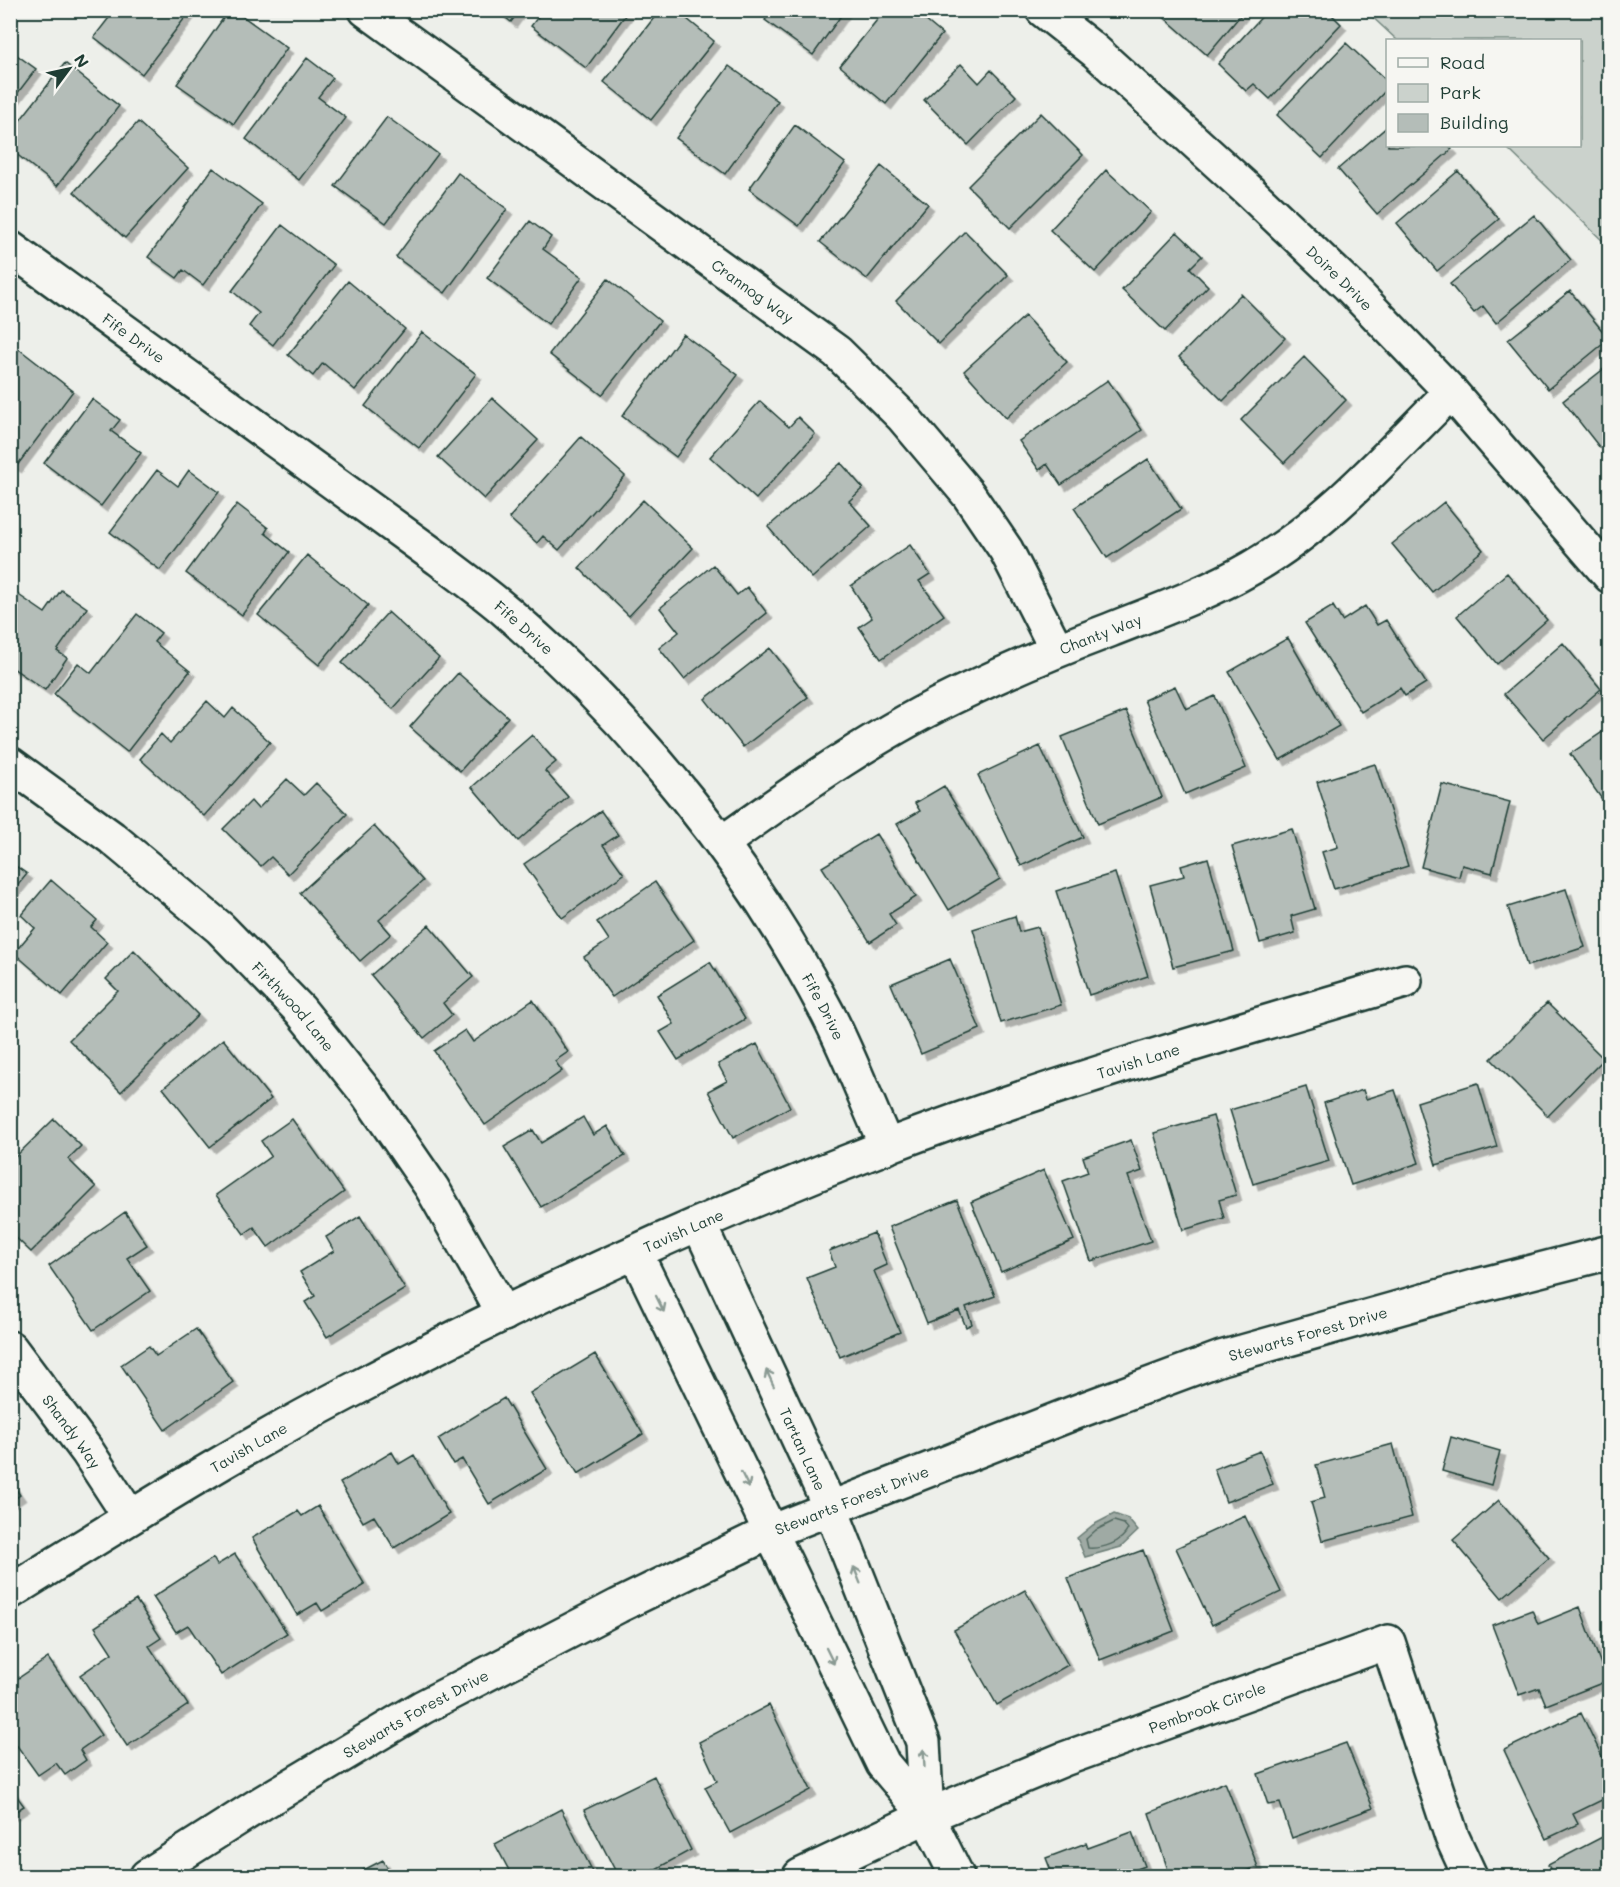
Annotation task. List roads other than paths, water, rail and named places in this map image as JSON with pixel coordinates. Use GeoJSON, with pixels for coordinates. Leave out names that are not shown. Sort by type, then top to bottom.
{"type":"FeatureCollection","features":[{"type":"Feature","properties":{"kind":"street","name":"Crannog Way"},"geometry":{"type":"LineString","coordinates":[[366,10],[837,352],[903,417],[968,494],[1006,550],[1056,650]]}},
{"type":"Feature","properties":{"kind":"street","name":"Doire Drive"},"geometry":{"type":"LineString","coordinates":[[1043,10],[1095,51],[1249,191],[1349,286],[1451,392],[1610,576]]}},
{"type":"Feature","properties":{"kind":"street","name":"Fife Drive"},"geometry":{"type":"LineString","coordinates":[[10,248],[439,559],[506,611],[580,680],[657,762],[722,843],[787,942],[828,1015],[887,1147]]}},
{"type":"Feature","properties":{"kind":"street","name":"Chanty Way"},"geometry":{"type":"LineString","coordinates":[[722,843],[796,790],[882,737],[966,690],[1056,650],[1206,592],[1252,568],[1288,544],[1328,512],[1451,392]]}},
{"type":"Feature","properties":{"kind":"street","name":"Firthwood Lane"},"geometry":{"type":"LineString","coordinates":[[10,764],[112,838],[220,928],[300,1010],[368,1095],[432,1188],[504,1314]]}},
{"type":"Feature","properties":{"kind":"street","name":"Tavish Lane"},"geometry":{"type":"LineString","coordinates":[[10,1592],[129,1517],[345,1394],[504,1314],[635,1252],[887,1147],[1118,1066],[1405,981]]}},
{"type":"Feature","properties":{"kind":"street","name":"Tartan Lane"},"geometry":{"type":"LineString","coordinates":[[699,1224],[830,1508],[923,1742],[927,1816]]}},
{"type":"Feature","properties":{"kind":"street","name":"Tartan Lane"},"geometry":{"type":"LineString","coordinates":[[635,1252],[883,1764],[927,1816],[957,1876]]}},
{"type":"Feature","properties":{"kind":"street","name":"Stewarts Forest Drive"},"geometry":{"type":"LineString","coordinates":[[147,1876],[262,1803],[423,1707],[618,1606],[770,1532],[1221,1358],[1473,1287],[1610,1252]]}},
{"type":"Feature","properties":{"kind":"street","name":"Shandy Way"},"geometry":{"type":"LineString","coordinates":[[10,1348],[87,1451],[129,1517]]}},
{"type":"Feature","properties":{"kind":"street","name":"Pembrook Circle"},"geometry":{"type":"LineString","coordinates":[[800,1876],[927,1816],[1064,1759],[1388,1642],[1452,1837],[1470,1876]]}},
{"type":"Feature","properties":{"kind":"water"},"geometry":{"type":"Polygon","coordinates":[[[1114,1514],[1128,1519],[1138,1531],[1121,1547],[1085,1557],[1077,1538],[1093,1525],[1114,1514]]]}}]}
